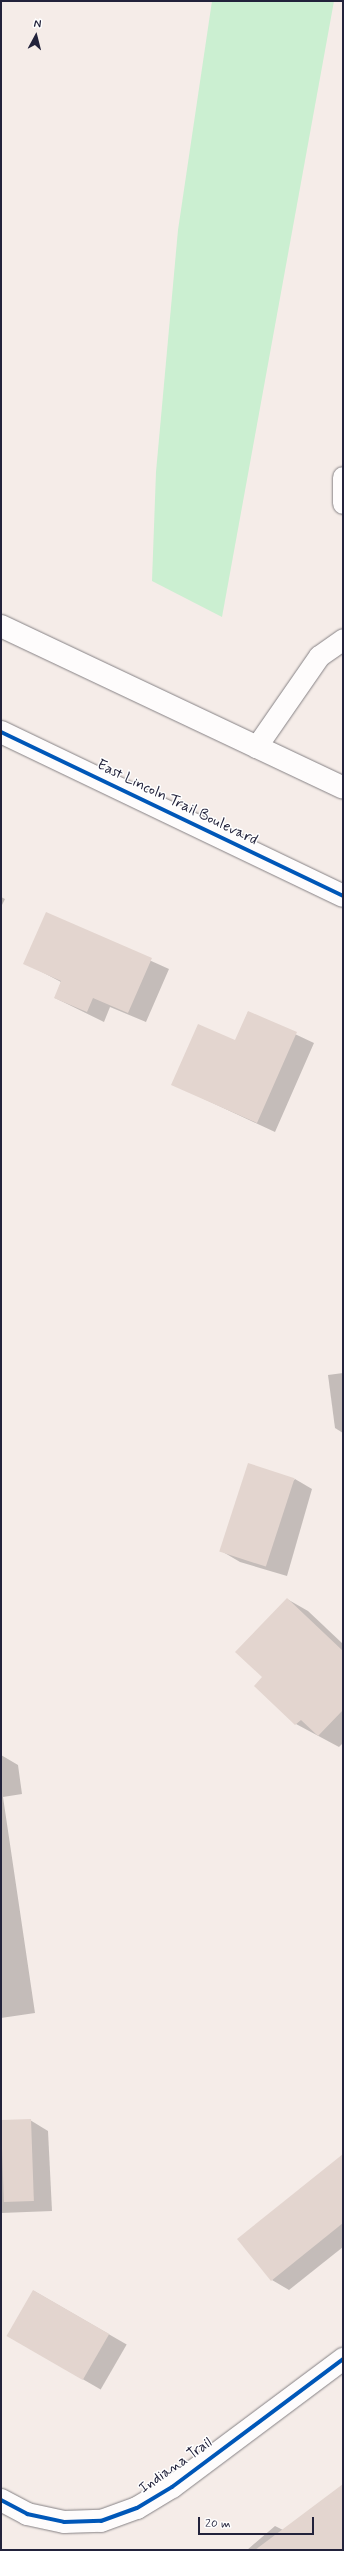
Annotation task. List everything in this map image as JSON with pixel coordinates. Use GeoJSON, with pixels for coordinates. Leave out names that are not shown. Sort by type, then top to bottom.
{"type":"FeatureCollection","features":[{"type":"Feature","properties":{"kind":"street"},"geometry":{"type":"LineString","coordinates":[[1,626],[343,788]]}},
{"type":"Feature","properties":{"kind":"street","name":"East Lincoln Trail Boulevard"},"geometry":{"type":"LineString","coordinates":[[1,732],[343,896]]}},
{"type":"Feature","properties":{"kind":"street","name":"Indiana Trail"},"geometry":{"type":"LineString","coordinates":[[1,2500],[27,2514],[64,2522],[101,2520],[137,2508],[172,2487],[343,2359]]}},
{"type":"Feature","properties":{"kind":"lane"},"geometry":{"type":"LineString","coordinates":[[343,478],[343,503]]}},
{"type":"Feature","properties":{"kind":"lane"},"geometry":{"type":"LineString","coordinates":[[256,747],[318,656],[343,639]]}},
{"type":"Feature","properties":{"kind":"green space"},"geometry":{"type":"Polygon","coordinates":[[[212,1],[334,1],[222,617],[152,581],[156,472],[178,230],[212,1]]]}},
{"type":"Feature","properties":{"kind":"building"},"geometry":{"type":"Polygon","coordinates":[[[46,912],[152,958],[128,1013],[93,998],[87,1012],[54,998],[61,981],[23,964],[46,912]]]}},
{"type":"Feature","properties":{"kind":"building"},"geometry":{"type":"Polygon","coordinates":[[[248,1011],[297,1032],[257,1123],[171,1085],[198,1024],[235,1040],[248,1011]]]}},
{"type":"Feature","properties":{"kind":"building"},"geometry":{"type":"Polygon","coordinates":[[[248,1463],[295,1478],[266,1567],[219,1551],[248,1463]]]}},
{"type":"Feature","properties":{"kind":"building"},"geometry":{"type":"Polygon","coordinates":[[[287,1598],[343,1651],[343,1710],[318,1736],[301,1720],[295,1725],[254,1686],[262,1677],[235,1652],[287,1598]]]}},
{"type":"Feature","properties":{"kind":"building"},"geometry":{"type":"Polygon","coordinates":[[[31,2119],[34,2201],[4,2202],[1,2120],[31,2119]]]}},
{"type":"Feature","properties":{"kind":"building"},"geometry":{"type":"Polygon","coordinates":[[[343,2154],[343,2223],[271,2281],[237,2239],[343,2154]]]}},
{"type":"Feature","properties":{"kind":"building"},"geometry":{"type":"Polygon","coordinates":[[[33,2290],[109,2334],[83,2380],[6,2336],[33,2290]]]}},
{"type":"Feature","properties":{"kind":"building"},"geometry":{"type":"Polygon","coordinates":[[[343,2484],[343,2550],[255,2550],[343,2484]]]}},
{"type":"Feature","properties":{"kind":"cycle path"},"geometry":{"type":"LineString","coordinates":[[1,732],[343,896]]}},
{"type":"Feature","properties":{"kind":"cycle path"},"geometry":{"type":"LineString","coordinates":[[1,2500],[27,2514],[64,2522],[101,2521],[137,2508],[172,2487],[343,2359]]}}]}
